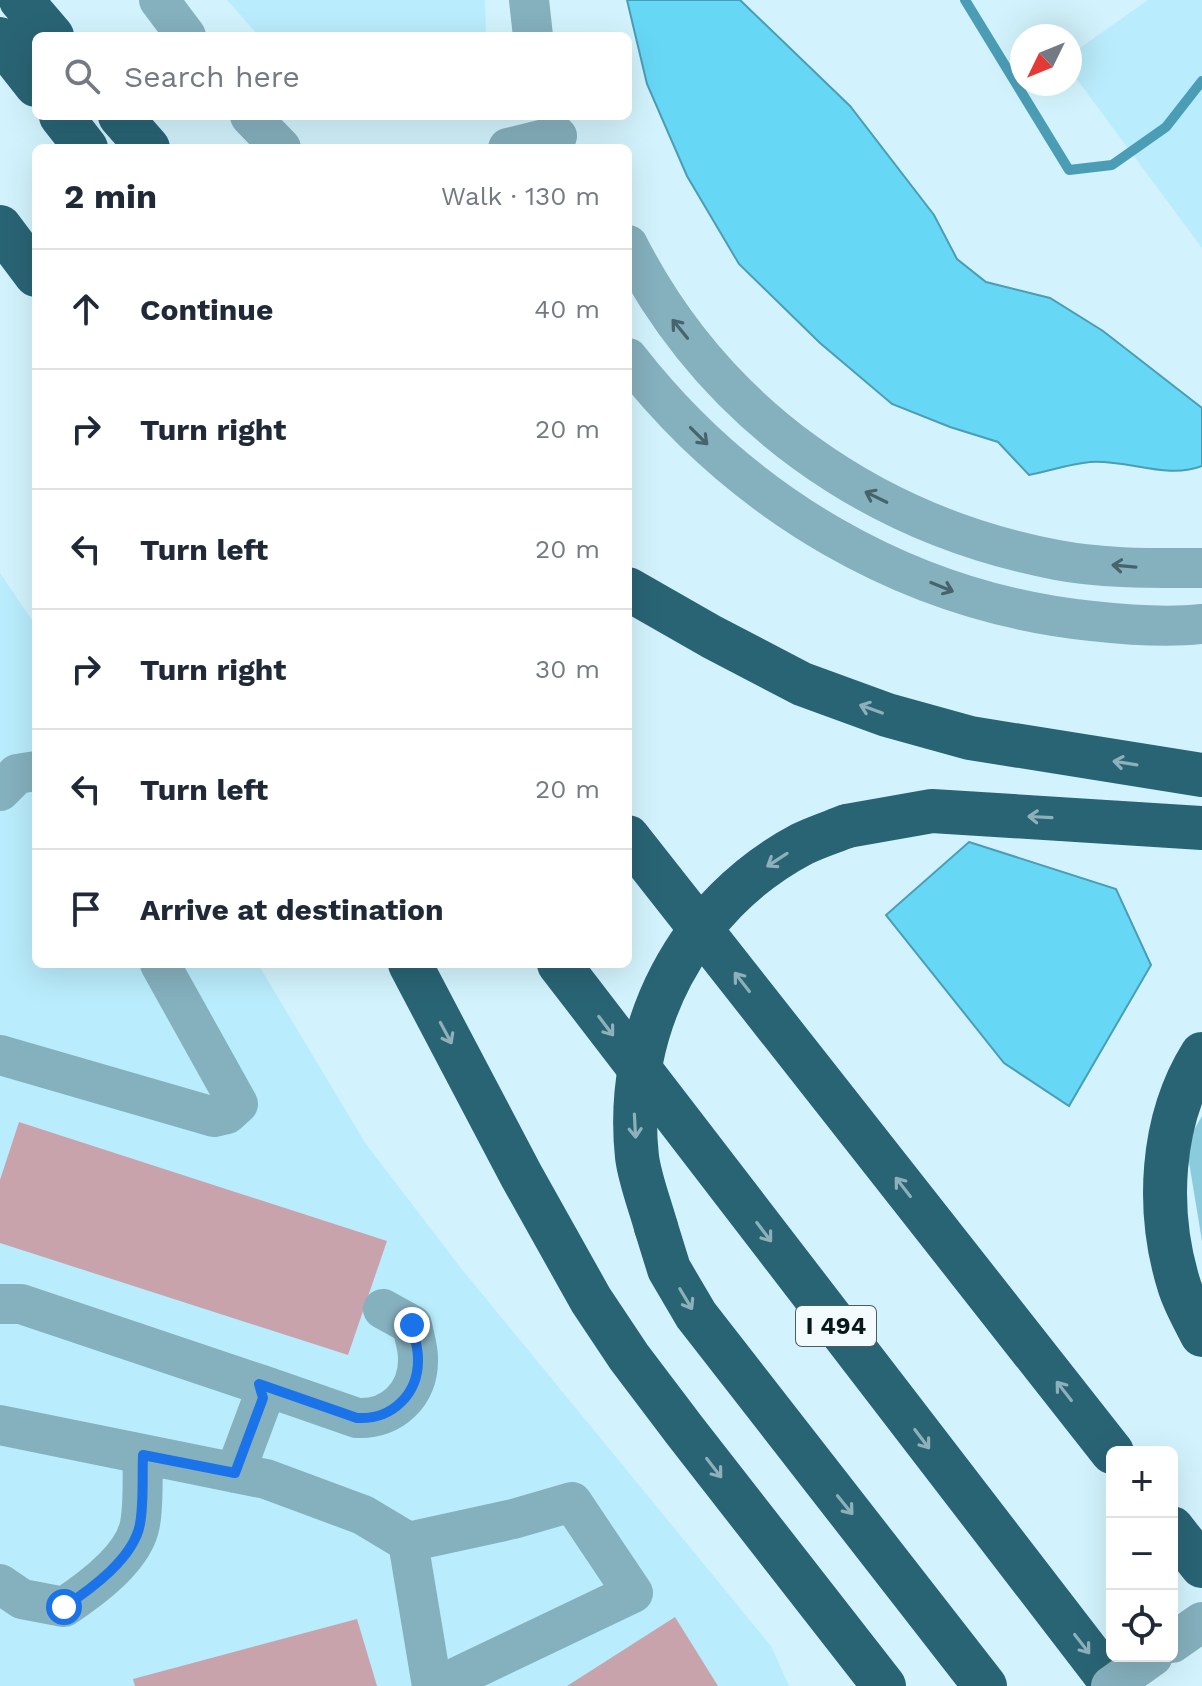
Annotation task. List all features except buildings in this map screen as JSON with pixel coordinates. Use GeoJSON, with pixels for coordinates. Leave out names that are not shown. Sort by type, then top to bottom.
{"type":"FeatureCollection","features":[{"type":"Feature","properties":{"kind":"highway"},"geometry":{"type":"LineString","coordinates":[[21,0],[49,32]]}},
{"type":"Feature","properties":{"kind":"highway"},"geometry":{"type":"LineString","coordinates":[[0,39],[32,80]]}},
{"type":"Feature","properties":{"kind":"highway"},"geometry":{"type":"LineString","coordinates":[[64,120],[83,144]]}},
{"type":"Feature","properties":{"kind":"highway"},"geometry":{"type":"LineString","coordinates":[[124,120],[144,144]]}},
{"type":"Feature","properties":{"kind":"highway"},"geometry":{"type":"LineString","coordinates":[[0,227],[32,270]]}},
{"type":"Feature","properties":{"kind":"highway"},"geometry":{"type":"LineString","coordinates":[[632,591],[802,684],[887,715],[970,738],[1202,775]]}},
{"type":"Feature","properties":{"kind":"highway"},"geometry":{"type":"LineString","coordinates":[[985,1686],[696,1315],[669,1269],[637,1161],[634,1117],[636,1085],[659,1000],[677,961],[698,931],[736,890],[803,843],[847,826],[932,811],[1202,828]]}},
{"type":"Feature","properties":{"kind":"highway"},"geometry":{"type":"LineString","coordinates":[[632,842],[1107,1446]]}},
{"type":"Feature","properties":{"kind":"highway"},"geometry":{"type":"LineString","coordinates":[[412,968],[521,1175],[599,1312],[685,1431],[884,1686]]}},
{"type":"Feature","properties":{"kind":"highway","name":"I 494"},"geometry":{"type":"LineString","coordinates":[[562,968],[1112,1686]]}},
{"type":"Feature","properties":{"kind":"highway"},"geometry":{"type":"LineString","coordinates":[[1202,1054],[1189,1074],[1173,1117],[1166,1172],[1168,1228],[1179,1286],[1202,1335]]}},
{"type":"Feature","properties":{"kind":"highway"},"geometry":{"type":"LineString","coordinates":[[1178,1536],[1202,1566]]}},
{"type":"Feature","properties":{"kind":"street"},"geometry":{"type":"LineString","coordinates":[[159,0],[183,32]]}},
{"type":"Feature","properties":{"kind":"street"},"geometry":{"type":"LineString","coordinates":[[529,0],[533,32]]}},
{"type":"Feature","properties":{"kind":"street"},"geometry":{"type":"LineString","coordinates":[[254,120],[277,144]]}},
{"type":"Feature","properties":{"kind":"street"},"geometry":{"type":"LineString","coordinates":[[526,144],[558,137]]}},
{"type":"Feature","properties":{"kind":"street"},"geometry":{"type":"LineString","coordinates":[[632,252],[662,307],[711,367],[793,447],[849,484],[915,517],[991,545],[1059,561],[1202,568]]}},
{"type":"Feature","properties":{"kind":"street"},"geometry":{"type":"LineString","coordinates":[[632,363],[722,459],[776,502],[839,542],[974,600],[1046,617],[1118,624],[1202,624]]}},
{"type":"Feature","properties":{"kind":"street"},"geometry":{"type":"LineString","coordinates":[[0,791],[17,774],[32,772]]}},
{"type":"Feature","properties":{"kind":"street"},"geometry":{"type":"LineString","coordinates":[[0,1055],[214,1117],[227,1114],[238,1104],[162,968]]}},
{"type":"Feature","properties":{"kind":"street"},"geometry":{"type":"LineString","coordinates":[[0,1304],[21,1304],[357,1418],[374,1419],[397,1409],[411,1389],[418,1359],[412,1325],[383,1309]]}},
{"type":"Feature","properties":{"kind":"street"},"geometry":{"type":"LineString","coordinates":[[235,1473],[263,1398],[259,1384]]}},
{"type":"Feature","properties":{"kind":"street"},"geometry":{"type":"LineString","coordinates":[[0,1425],[266,1479],[363,1515],[408,1542],[513,1519],[572,1502],[633,1593],[435,1686],[408,1542]]}},
{"type":"Feature","properties":{"kind":"street"},"geometry":{"type":"LineString","coordinates":[[0,1584],[22,1599],[64,1607],[96,1585],[127,1551],[140,1527],[143,1455]]}},
{"type":"Feature","properties":{"kind":"street"},"geometry":{"type":"LineString","coordinates":[[1178,1639],[1202,1622]]}},
{"type":"Feature","properties":{"kind":"street"},"geometry":{"type":"LineString","coordinates":[[1112,1686],[1145,1662]]}},
{"type":"Feature","properties":{"kind":"shaded area"},"geometry":{"type":"Polygon","coordinates":[[[227,0],[485,0],[486,32],[255,32],[227,0]]]}},
{"type":"Feature","properties":{"kind":"shaded area"},"geometry":{"type":"Polygon","coordinates":[[[627,0],[740,0],[850,106],[934,215],[957,259],[986,282],[1050,298],[1103,331],[1202,408],[1202,466],[1175,471],[1090,462],[1029,475],[998,442],[892,404],[820,343],[739,264],[687,176],[647,84],[627,0]]]}},
{"type":"Feature","properties":{"kind":"shaded area"},"geometry":{"type":"Polygon","coordinates":[[[1148,0],[1202,0],[1202,248],[1082,86],[1082,47],[1148,0]]]}},
{"type":"Feature","properties":{"kind":"shaded area"},"geometry":{"type":"Polygon","coordinates":[[[0,573],[32,620],[32,968],[260,968],[366,1144],[460,1267],[771,1646],[789,1686],[0,1686],[0,573]]]}},
{"type":"Feature","properties":{"kind":"shaded area"},"geometry":{"type":"Polygon","coordinates":[[[969,842],[1116,889],[1151,965],[1069,1106],[1004,1063],[886,915],[969,842]]]}},
{"type":"Feature","properties":{"kind":"shaded area"},"geometry":{"type":"Polygon","coordinates":[[[1202,1116],[1202,1241],[1186,1144],[1202,1116]]]}},
{"type":"Feature","properties":{"kind":"waterway"},"geometry":{"type":"LineString","coordinates":[[965,0],[1069,170],[1112,165],[1166,127],[1202,81]]}},
{"type":"Feature","properties":{"kind":"route"},"geometry":{"type":"LineString","coordinates":[[64,1607],[96,1585],[127,1551],[140,1527],[143,1455],[235,1473],[263,1398],[259,1384],[357,1418],[374,1419],[397,1409],[411,1389],[418,1359],[412,1325]]}}]}
